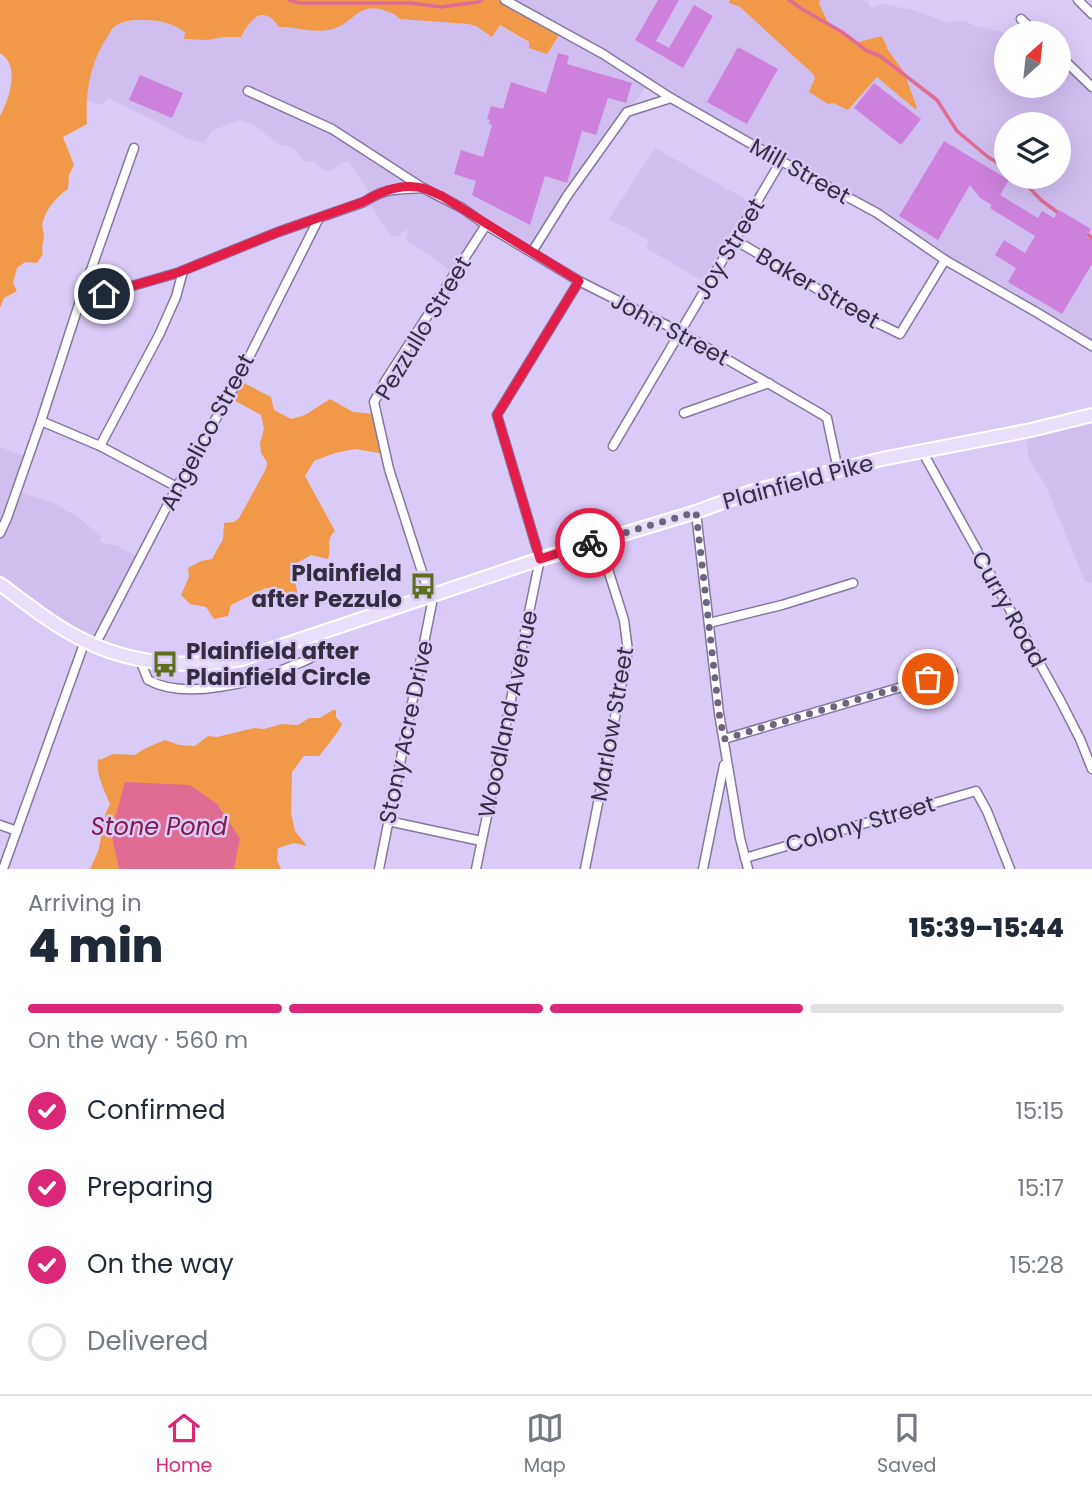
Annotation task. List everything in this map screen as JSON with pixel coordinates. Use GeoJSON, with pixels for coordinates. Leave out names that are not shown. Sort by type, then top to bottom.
{"type":"FeatureCollection","features":[{"type":"Feature","properties":{"kind":"main road","name":"Plainfield Pike"},"geometry":{"type":"LineString","coordinates":[[0,584],[44,616],[111,652],[141,660],[183,664],[218,663],[242,659],[540,559],[696,512],[750,492],[922,451],[1092,415]]}},
{"type":"Feature","properties":{"kind":"street","name":"Mill Street"},"geometry":{"type":"LineString","coordinates":[[505,0],[603,54],[671,98],[877,214],[945,260],[1092,346]]}},
{"type":"Feature","properties":{"kind":"street"},"geometry":{"type":"LineString","coordinates":[[1078,0],[1092,14]]}},
{"type":"Feature","properties":{"kind":"street"},"geometry":{"type":"LineString","coordinates":[[1071,67],[1092,87]]}},
{"type":"Feature","properties":{"kind":"street","name":"John Street"},"geometry":{"type":"LineString","coordinates":[[248,91],[332,129],[423,188],[442,196],[579,281],[680,332],[827,418],[838,470]]}},
{"type":"Feature","properties":{"kind":"street"},"geometry":{"type":"LineString","coordinates":[[532,252],[567,195],[627,112],[671,98]]}},
{"type":"Feature","properties":{"kind":"street"},"geometry":{"type":"LineString","coordinates":[[0,533],[134,148]]}},
{"type":"Feature","properties":{"kind":"street","name":"Joy Street"},"geometry":{"type":"LineString","coordinates":[[614,446],[781,161]]}},
{"type":"Feature","properties":{"kind":"street"},"geometry":{"type":"LineString","coordinates":[[80,301],[183,271],[363,202],[390,189],[423,188]]}},
{"type":"Feature","properties":{"kind":"street","name":"Angelico Street"},"geometry":{"type":"LineString","coordinates":[[3,869],[90,643],[235,386],[319,218]]}},
{"type":"Feature","properties":{"kind":"street","name":"Pezzullo Street"},"geometry":{"type":"LineString","coordinates":[[430,596],[389,468],[374,402],[486,225]]}},
{"type":"Feature","properties":{"kind":"street","name":"Baker Street"},"geometry":{"type":"LineString","coordinates":[[735,240],[863,316],[900,334],[945,260]]}},
{"type":"Feature","properties":{"kind":"street"},"geometry":{"type":"LineString","coordinates":[[100,446],[159,335],[176,297],[183,271]]}},
{"type":"Feature","properties":{"kind":"street"},"geometry":{"type":"LineString","coordinates":[[540,559],[497,415],[579,281]]}},
{"type":"Feature","properties":{"kind":"street"},"geometry":{"type":"LineString","coordinates":[[684,413],[769,383]]}},
{"type":"Feature","properties":{"kind":"street"},"geometry":{"type":"LineString","coordinates":[[41,421],[100,446],[177,488]]}},
{"type":"Feature","properties":{"kind":"street","name":"Curry Road"},"geometry":{"type":"LineString","coordinates":[[922,451],[1060,700],[1092,769]]}},
{"type":"Feature","properties":{"kind":"street"},"geometry":{"type":"LineString","coordinates":[[696,512],[719,713],[740,838],[748,869]]}},
{"type":"Feature","properties":{"kind":"street","name":"Marlow Street"},"geometry":{"type":"LineString","coordinates":[[585,869],[628,651],[624,620],[599,541]]}},
{"type":"Feature","properties":{"kind":"street","name":"Woodland Avenue"},"geometry":{"type":"LineString","coordinates":[[476,869],[540,559]]}},
{"type":"Feature","properties":{"kind":"street"},"geometry":{"type":"LineString","coordinates":[[709,623],[782,605],[853,583]]}},
{"type":"Feature","properties":{"kind":"street","name":"Stony Acre Drive"},"geometry":{"type":"LineString","coordinates":[[379,869],[432,603],[430,596]]}},
{"type":"Feature","properties":{"kind":"street"},"geometry":{"type":"LineString","coordinates":[[141,660],[148,680],[155,684],[185,689],[221,688],[273,674],[312,658],[318,651],[322,632]]}},
{"type":"Feature","properties":{"kind":"street"},"geometry":{"type":"LineString","coordinates":[[724,739],[953,671]]}},
{"type":"Feature","properties":{"kind":"street"},"geometry":{"type":"LineString","coordinates":[[703,869],[726,759]]}},
{"type":"Feature","properties":{"kind":"street","name":"Colony Street"},"geometry":{"type":"LineString","coordinates":[[745,858],[976,791],[1010,869]]}},
{"type":"Feature","properties":{"kind":"street"},"geometry":{"type":"LineString","coordinates":[[388,821],[481,841]]}},
{"type":"Feature","properties":{"kind":"street"},"geometry":{"type":"LineString","coordinates":[[0,825],[16,831]]}},
{"type":"Feature","properties":{"kind":"shaded area"},"geometry":{"type":"Polygon","coordinates":[[[0,0],[506,0],[559,35],[547,54],[529,48],[529,42],[500,25],[492,37],[468,24],[400,19],[392,13],[376,8],[362,11],[337,28],[322,31],[279,27],[268,16],[263,15],[253,19],[241,37],[208,40],[184,39],[185,32],[161,21],[136,20],[121,23],[111,30],[93,67],[88,89],[87,124],[63,137],[74,165],[69,175],[68,189],[53,203],[43,221],[43,254],[37,263],[25,262],[17,268],[13,283],[17,291],[4,298],[0,308],[0,116],[7,101],[12,74],[6,59],[0,53],[0,0]]]}},
{"type":"Feature","properties":{"kind":"shaded area"},"geometry":{"type":"Polygon","coordinates":[[[506,0],[730,0],[729,3],[740,7],[813,74],[833,103],[849,110],[877,77],[904,72],[888,50],[882,36],[858,42],[829,25],[819,3],[820,0],[861,0],[868,2],[870,8],[882,4],[913,10],[947,22],[964,21],[994,30],[994,98],[1071,98],[1071,71],[1089,78],[1092,81],[1092,345],[645,88],[567,196],[532,251],[487,226],[454,275],[406,240],[407,227],[401,234],[392,236],[381,223],[369,201],[372,196],[349,162],[345,161],[329,172],[324,171],[314,161],[303,160],[291,147],[279,145],[255,125],[239,120],[212,131],[204,143],[185,138],[109,98],[100,105],[87,99],[88,84],[98,50],[114,26],[126,21],[155,20],[174,24],[185,33],[208,40],[241,37],[248,23],[255,17],[265,15],[283,26],[327,30],[348,21],[369,6],[397,15],[400,19],[476,26],[492,37],[499,25],[547,54],[506,0]]]}},
{"type":"Feature","properties":{"kind":"shaded area"},"geometry":{"type":"Polygon","coordinates":[[[730,0],[820,0],[829,25],[858,42],[882,36],[888,50],[904,72],[917,108],[877,77],[848,110],[833,103],[828,104],[809,92],[815,78],[813,74],[740,7],[729,3],[730,0]]]}},
{"type":"Feature","properties":{"kind":"shaded area"},"geometry":{"type":"Polygon","coordinates":[[[655,148],[756,205],[708,284],[646,248],[649,240],[609,219],[655,148]]]}},
{"type":"Feature","properties":{"kind":"shaded area"},"geometry":{"type":"Polygon","coordinates":[[[238,380],[271,397],[274,410],[291,419],[305,415],[330,399],[353,412],[375,414],[385,454],[355,449],[335,453],[314,461],[305,476],[335,531],[329,541],[328,559],[311,555],[297,563],[294,577],[299,600],[291,597],[284,599],[278,592],[266,588],[231,605],[228,616],[214,619],[206,607],[190,604],[181,595],[189,577],[188,568],[212,559],[223,539],[224,523],[234,522],[239,518],[266,469],[267,462],[261,453],[260,443],[264,429],[261,415],[228,397],[238,380]]]}},
{"type":"Feature","properties":{"kind":"shaded area"},"geometry":{"type":"Polygon","coordinates":[[[1092,415],[1092,584],[1085,581],[1046,486],[1029,459],[1026,432],[1092,415]]]}},
{"type":"Feature","properties":{"kind":"shaded area"},"geometry":{"type":"Polygon","coordinates":[[[0,447],[28,457],[19,492],[71,512],[101,536],[100,542],[116,545],[139,558],[96,643],[0,583],[0,447]]]}},
{"type":"Feature","properties":{"kind":"shaded area"},"geometry":{"type":"Polygon","coordinates":[[[336,710],[336,717],[342,724],[338,731],[319,756],[304,756],[292,772],[291,813],[295,831],[307,846],[294,843],[278,848],[277,860],[281,869],[90,869],[99,848],[110,804],[99,775],[99,758],[100,760],[113,754],[135,755],[165,740],[179,745],[195,746],[208,736],[217,737],[282,724],[298,725],[309,718],[320,718],[336,710]]]}},
{"type":"Feature","properties":{"kind":"water","name":"Stone Pond"},"geometry":{"type":"Polygon","coordinates":[[[125,782],[190,785],[217,804],[240,838],[234,869],[119,869],[111,832],[125,782]]]}},
{"type":"Feature","properties":{"kind":"building"},"geometry":{"type":"Polygon","coordinates":[[[658,0],[679,0],[656,41],[669,48],[694,5],[713,16],[683,68],[635,40],[658,0]]]}},
{"type":"Feature","properties":{"kind":"building"},"geometry":{"type":"Polygon","coordinates":[[[738,47],[778,69],[747,124],[707,102],[738,47]]]}},
{"type":"Feature","properties":{"kind":"building"},"geometry":{"type":"Polygon","coordinates":[[[558,53],[569,56],[567,64],[632,83],[626,103],[608,98],[596,135],[582,131],[567,183],[545,176],[530,225],[472,195],[476,181],[454,174],[461,150],[483,157],[492,125],[487,119],[491,106],[503,109],[511,82],[546,93],[558,53]]]}},
{"type":"Feature","properties":{"kind":"building"},"geometry":{"type":"Polygon","coordinates":[[[140,75],[183,93],[172,118],[129,100],[140,75]]]}},
{"type":"Feature","properties":{"kind":"building"},"geometry":{"type":"Polygon","coordinates":[[[874,83],[921,119],[901,145],[854,108],[874,83]]]}},
{"type":"Feature","properties":{"kind":"building"},"geometry":{"type":"Polygon","coordinates":[[[944,141],[994,171],[994,189],[1004,189],[1000,195],[1038,218],[1042,211],[1054,218],[1059,210],[1091,229],[1086,237],[1092,240],[1092,264],[1062,314],[1008,282],[1016,268],[995,255],[1004,240],[1025,253],[1035,236],[990,208],[992,205],[980,198],[970,185],[938,240],[899,216],[944,141]]]}},
{"type":"Feature","properties":{"kind":"waterway"},"geometry":{"type":"LineString","coordinates":[[289,0],[299,3],[410,3],[441,7],[482,0]]}},
{"type":"Feature","properties":{"kind":"waterway"},"geometry":{"type":"LineString","coordinates":[[789,0],[842,32],[867,51],[880,56],[937,100],[957,131],[994,161]]}},
{"type":"Feature","properties":{"kind":"waterway"},"geometry":{"type":"LineString","coordinates":[[1030,189],[1061,215]]}},
{"type":"Feature","properties":{"kind":"waterway"},"geometry":{"type":"LineString","coordinates":[[1084,232],[1092,238]]}},
{"type":"Feature","properties":{"kind":"way so far"},"geometry":{"type":"LineString","coordinates":[[590,543],[696,512],[724,739],[928,679]]}},
{"type":"Feature","properties":{"kind":"place","name":"Plainfield after Pezzulo"},"geometry":{"type":"Point","coordinates":[423,586]}},
{"type":"Feature","properties":{"kind":"place","name":"Plainfield after Plainfield Circle"},"geometry":{"type":"Point","coordinates":[165,664]}},
{"type":"Feature","properties":{"kind":"route"},"geometry":{"type":"LineString","coordinates":[[104,294],[177,273],[278,232],[363,202],[390,189],[423,188],[442,196],[579,281],[497,415],[540,559],[590,543]]}}]}
